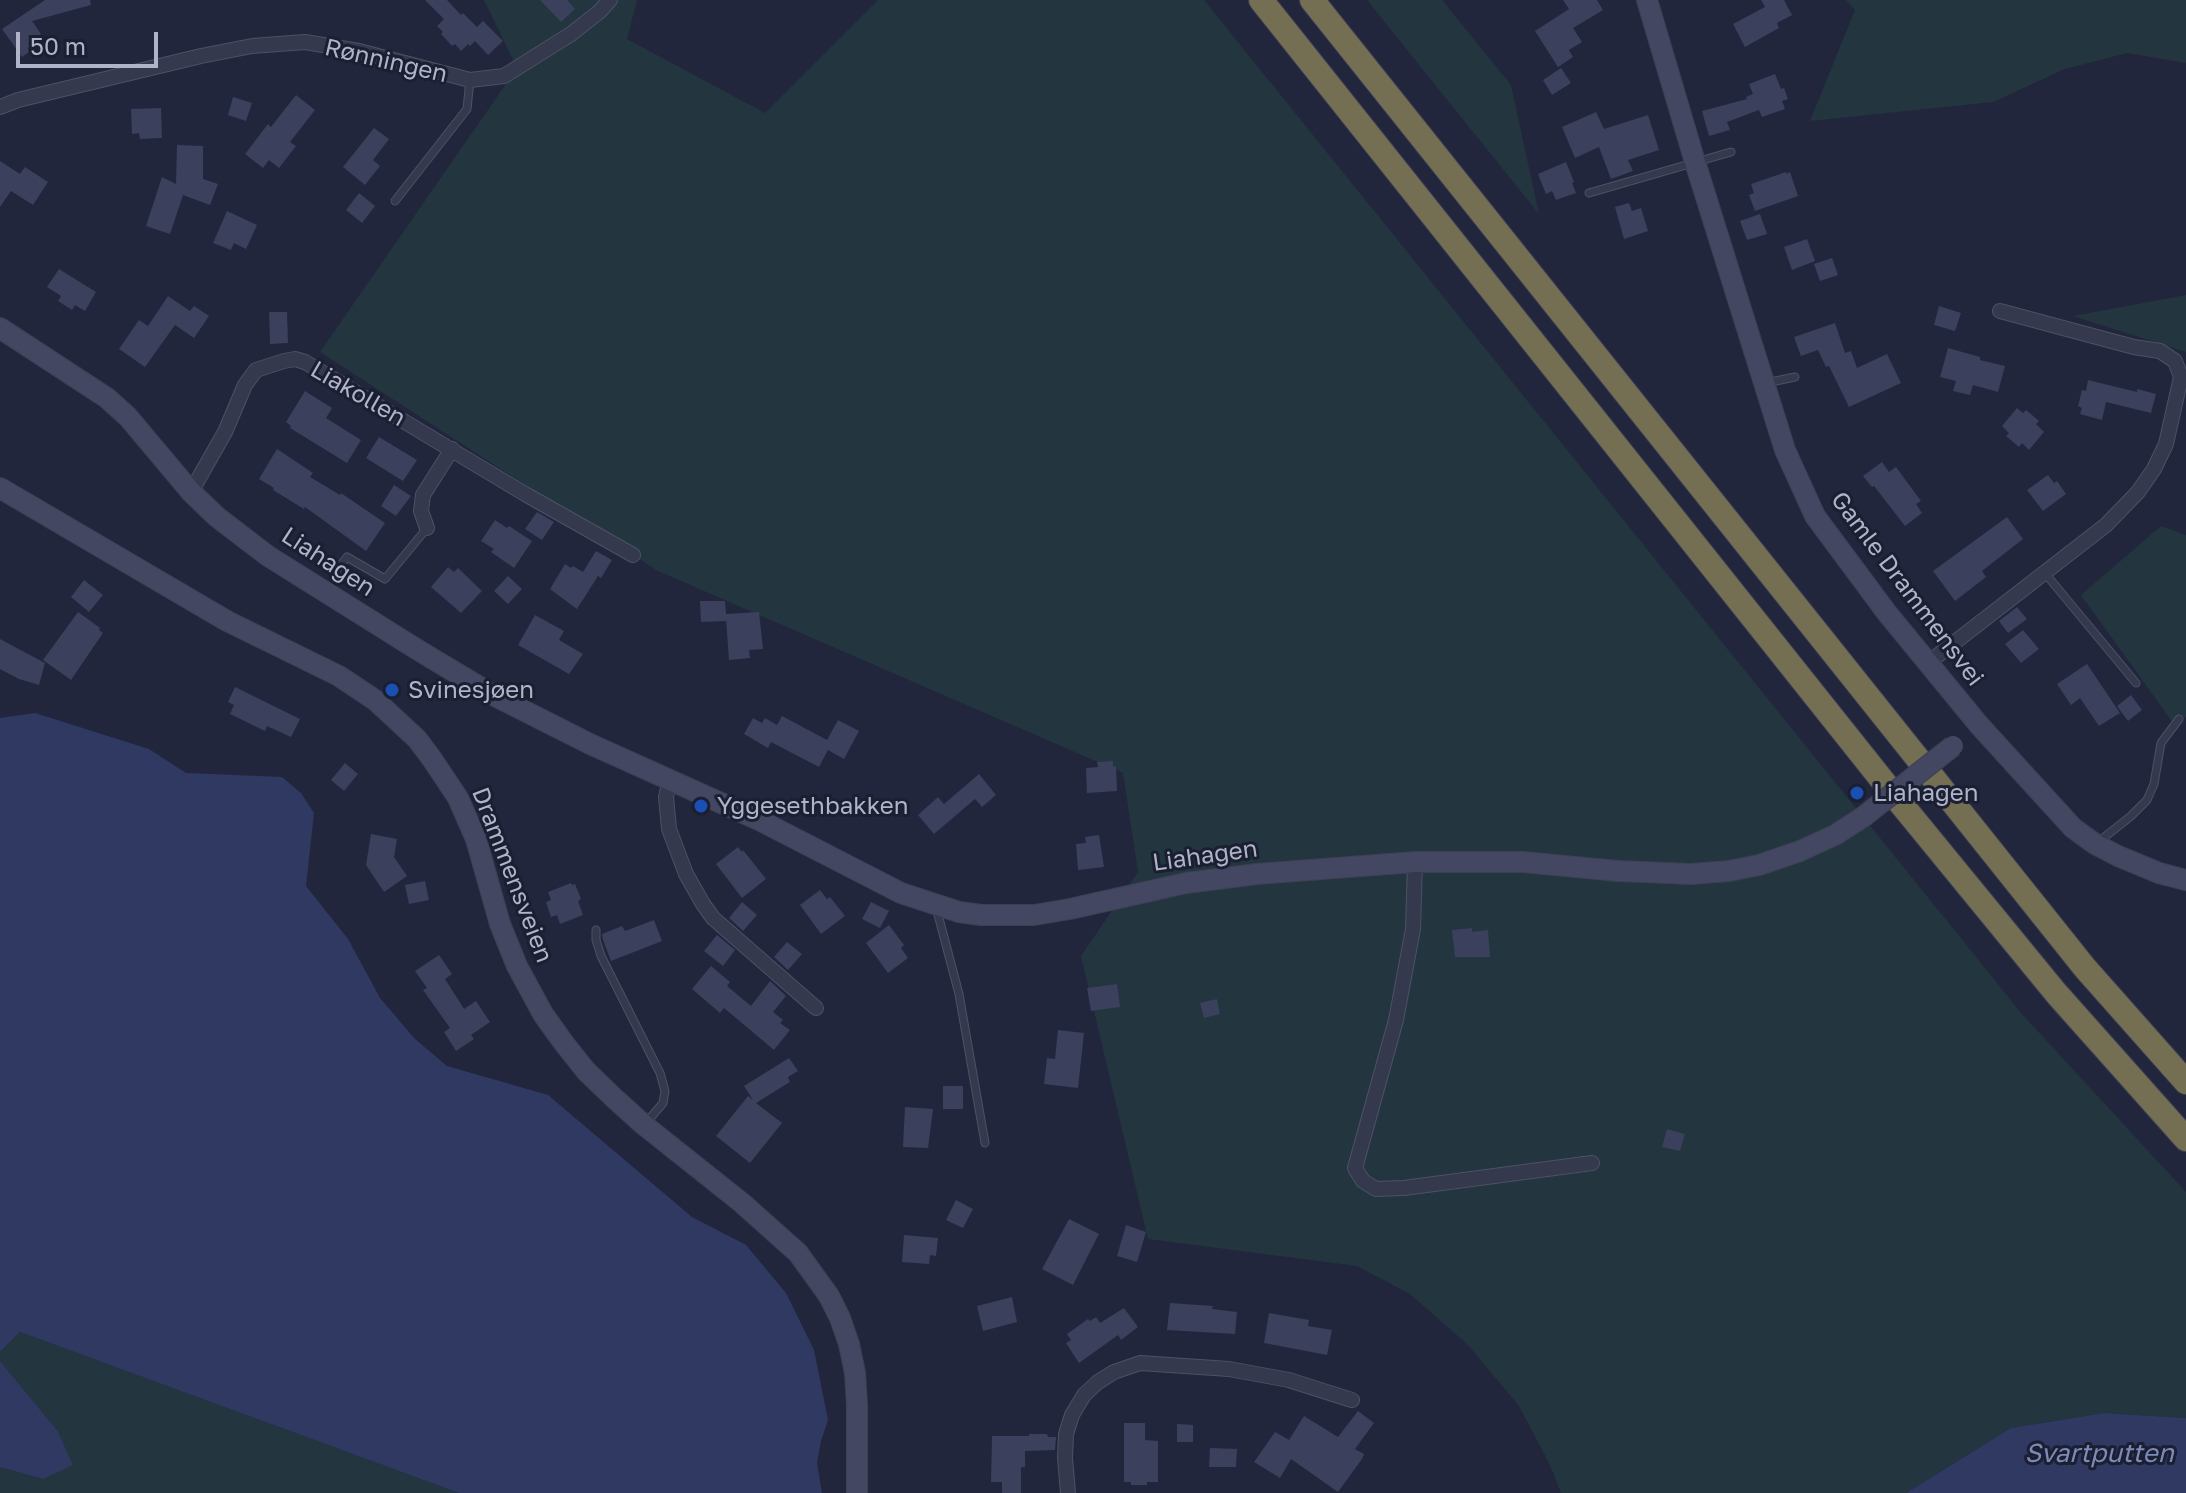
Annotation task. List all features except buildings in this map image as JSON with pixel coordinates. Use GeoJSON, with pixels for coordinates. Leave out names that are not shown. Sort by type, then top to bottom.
{"type":"FeatureCollection","features":[{"type":"Feature","properties":{"kind":"highway"},"geometry":{"type":"LineString","coordinates":[[1261,0],[1902,805],[2056,993],[2186,1139]]}},
{"type":"Feature","properties":{"kind":"highway"},"geometry":{"type":"LineString","coordinates":[[1312,0],[2075,957],[2186,1082]]}},
{"type":"Feature","properties":{"kind":"main road","name":"Gamle Drammensvei"},"geometry":{"type":"LineString","coordinates":[[1647,0],[1785,450],[1815,516],[1887,613],[1979,725],[2073,828],[2095,844],[2159,873],[2186,880]]}},
{"type":"Feature","properties":{"kind":"main road","name":"Liahagen"},"geometry":{"type":"LineString","coordinates":[[0,328],[107,398],[128,417],[191,492],[217,517],[268,556],[418,650],[540,720],[761,821],[901,893],[936,906],[981,915],[1034,915],[1186,883],[1257,874],[1415,862],[1523,862],[1691,874],[1729,871],[1759,865],[1835,835],[1863,817],[1979,725]]}},
{"type":"Feature","properties":{"kind":"main road","name":"Drammensveien"},"geometry":{"type":"LineString","coordinates":[[0,488],[227,621],[339,676],[396,718],[432,759],[458,798],[476,839],[500,924],[517,966],[543,1014],[586,1071],[644,1125],[779,1235],[798,1253],[829,1296],[845,1331],[855,1373],[857,1493]]}},
{"type":"Feature","properties":{"kind":"street","name":"Rønningen"},"geometry":{"type":"LineString","coordinates":[[0,107],[201,56],[252,46],[305,42],[359,51],[470,80],[504,76],[586,23],[610,0]]}},
{"type":"Feature","properties":{"kind":"street"},"geometry":{"type":"LineString","coordinates":[[1928,663],[2106,525],[2138,492],[2166,444],[2181,377],[2175,361],[2160,351],[2134,347],[2000,311]]}},
{"type":"Feature","properties":{"kind":"street","name":"Liakollen"},"geometry":{"type":"LineString","coordinates":[[191,492],[225,432],[245,385],[256,370],[295,359],[305,362],[633,555]]}},
{"type":"Feature","properties":{"kind":"street"},"geometry":{"type":"LineString","coordinates":[[427,528],[421,511],[423,495],[452,449]]}},
{"type":"Feature","properties":{"kind":"street"},"geometry":{"type":"LineString","coordinates":[[670,779],[666,797],[669,829],[686,874],[703,904],[713,918],[816,1008]]}},
{"type":"Feature","properties":{"kind":"street"},"geometry":{"type":"LineString","coordinates":[[1415,862],[1413,929],[1396,1020],[1355,1168],[1363,1181],[1376,1189],[1592,1163]]}},
{"type":"Feature","properties":{"kind":"street"},"geometry":{"type":"LineString","coordinates":[[1068,1493],[1066,1434],[1072,1415],[1084,1395],[1098,1382],[1114,1372],[1140,1363],[1229,1369],[1289,1380],[1352,1400]]}},
{"type":"Feature","properties":{"kind":"lane"},"geometry":{"type":"LineString","coordinates":[[395,201],[467,109],[470,80]]}},
{"type":"Feature","properties":{"kind":"lane"},"geometry":{"type":"LineString","coordinates":[[1589,193],[1731,152]]}},
{"type":"Feature","properties":{"kind":"lane"},"geometry":{"type":"LineString","coordinates":[[1765,384],[1795,377]]}},
{"type":"Feature","properties":{"kind":"lane"},"geometry":{"type":"LineString","coordinates":[[336,571],[347,557],[385,579],[427,528]]}},
{"type":"Feature","properties":{"kind":"lane"},"geometry":{"type":"LineString","coordinates":[[2044,572],[2136,683]]}},
{"type":"Feature","properties":{"kind":"lane"},"geometry":{"type":"LineString","coordinates":[[2095,844],[2147,800],[2154,784],[2161,743],[2179,719]]}},
{"type":"Feature","properties":{"kind":"lane"},"geometry":{"type":"LineString","coordinates":[[936,906],[959,994],[985,1143]]}},
{"type":"Feature","properties":{"kind":"lane"},"geometry":{"type":"LineString","coordinates":[[596,930],[601,956],[660,1073],[665,1091],[663,1103],[644,1125]]}},
{"type":"Feature","properties":{"kind":"shaded area"},"geometry":{"type":"Polygon","coordinates":[[[484,0],[637,0],[627,39],[765,113],[878,0],[1204,0],[2022,1014],[2186,1192],[2186,1418],[2104,1413],[2011,1428],[1906,1493],[1561,1493],[1519,1406],[1468,1345],[1410,1294],[1357,1266],[1148,1239],[1081,956],[1138,872],[1123,773],[658,571],[320,352],[517,68],[484,0]]]}},
{"type":"Feature","properties":{"kind":"shaded area"},"geometry":{"type":"Polygon","coordinates":[[[1367,0],[1442,0],[1511,85],[1539,214],[1367,0]]]}},
{"type":"Feature","properties":{"kind":"shaded area"},"geometry":{"type":"Polygon","coordinates":[[[1846,0],[2186,0],[2186,63],[2127,53],[2065,69],[1993,102],[1810,121],[1855,10],[1846,0]]]}},
{"type":"Feature","properties":{"kind":"shaded area"},"geometry":{"type":"Polygon","coordinates":[[[2186,295],[2186,352],[2073,316],[2186,295]]]}},
{"type":"Feature","properties":{"kind":"shaded area"},"geometry":{"type":"Polygon","coordinates":[[[2161,526],[2186,535],[2186,717],[2176,727],[2081,595],[2161,526]]]}},
{"type":"Feature","properties":{"kind":"shaded area"},"geometry":{"type":"Polygon","coordinates":[[[20,1332],[459,1493],[0,1493],[0,1467],[43,1479],[57,1430],[0,1361],[0,1352],[20,1332]]]}},
{"type":"Feature","properties":{"kind":"water"},"geometry":{"type":"Polygon","coordinates":[[[35,713],[149,749],[186,773],[282,777],[301,793],[314,813],[306,886],[348,939],[380,998],[415,1039],[447,1066],[548,1095],[692,1217],[746,1245],[786,1293],[814,1350],[828,1420],[817,1463],[822,1493],[459,1493],[20,1332],[0,1352],[0,718],[35,713]]]}},
{"type":"Feature","properties":{"kind":"water"},"geometry":{"type":"Polygon","coordinates":[[[0,1361],[57,1430],[73,1465],[43,1479],[0,1467],[0,1361]]]}},
{"type":"Feature","properties":{"kind":"water","name":"Svartputten"},"geometry":{"type":"Polygon","coordinates":[[[2104,1413],[2186,1418],[2186,1493],[1906,1493],[2011,1428],[2104,1413]]]}},
{"type":"Feature","properties":{"kind":"place","name":"Svinesjøen"},"geometry":{"type":"Point","coordinates":[392,690]}},
{"type":"Feature","properties":{"kind":"place","name":"Liahagen"},"geometry":{"type":"Point","coordinates":[1857,793]}},
{"type":"Feature","properties":{"kind":"place","name":"Yggesethbakken"},"geometry":{"type":"Point","coordinates":[701,806]}}]}
